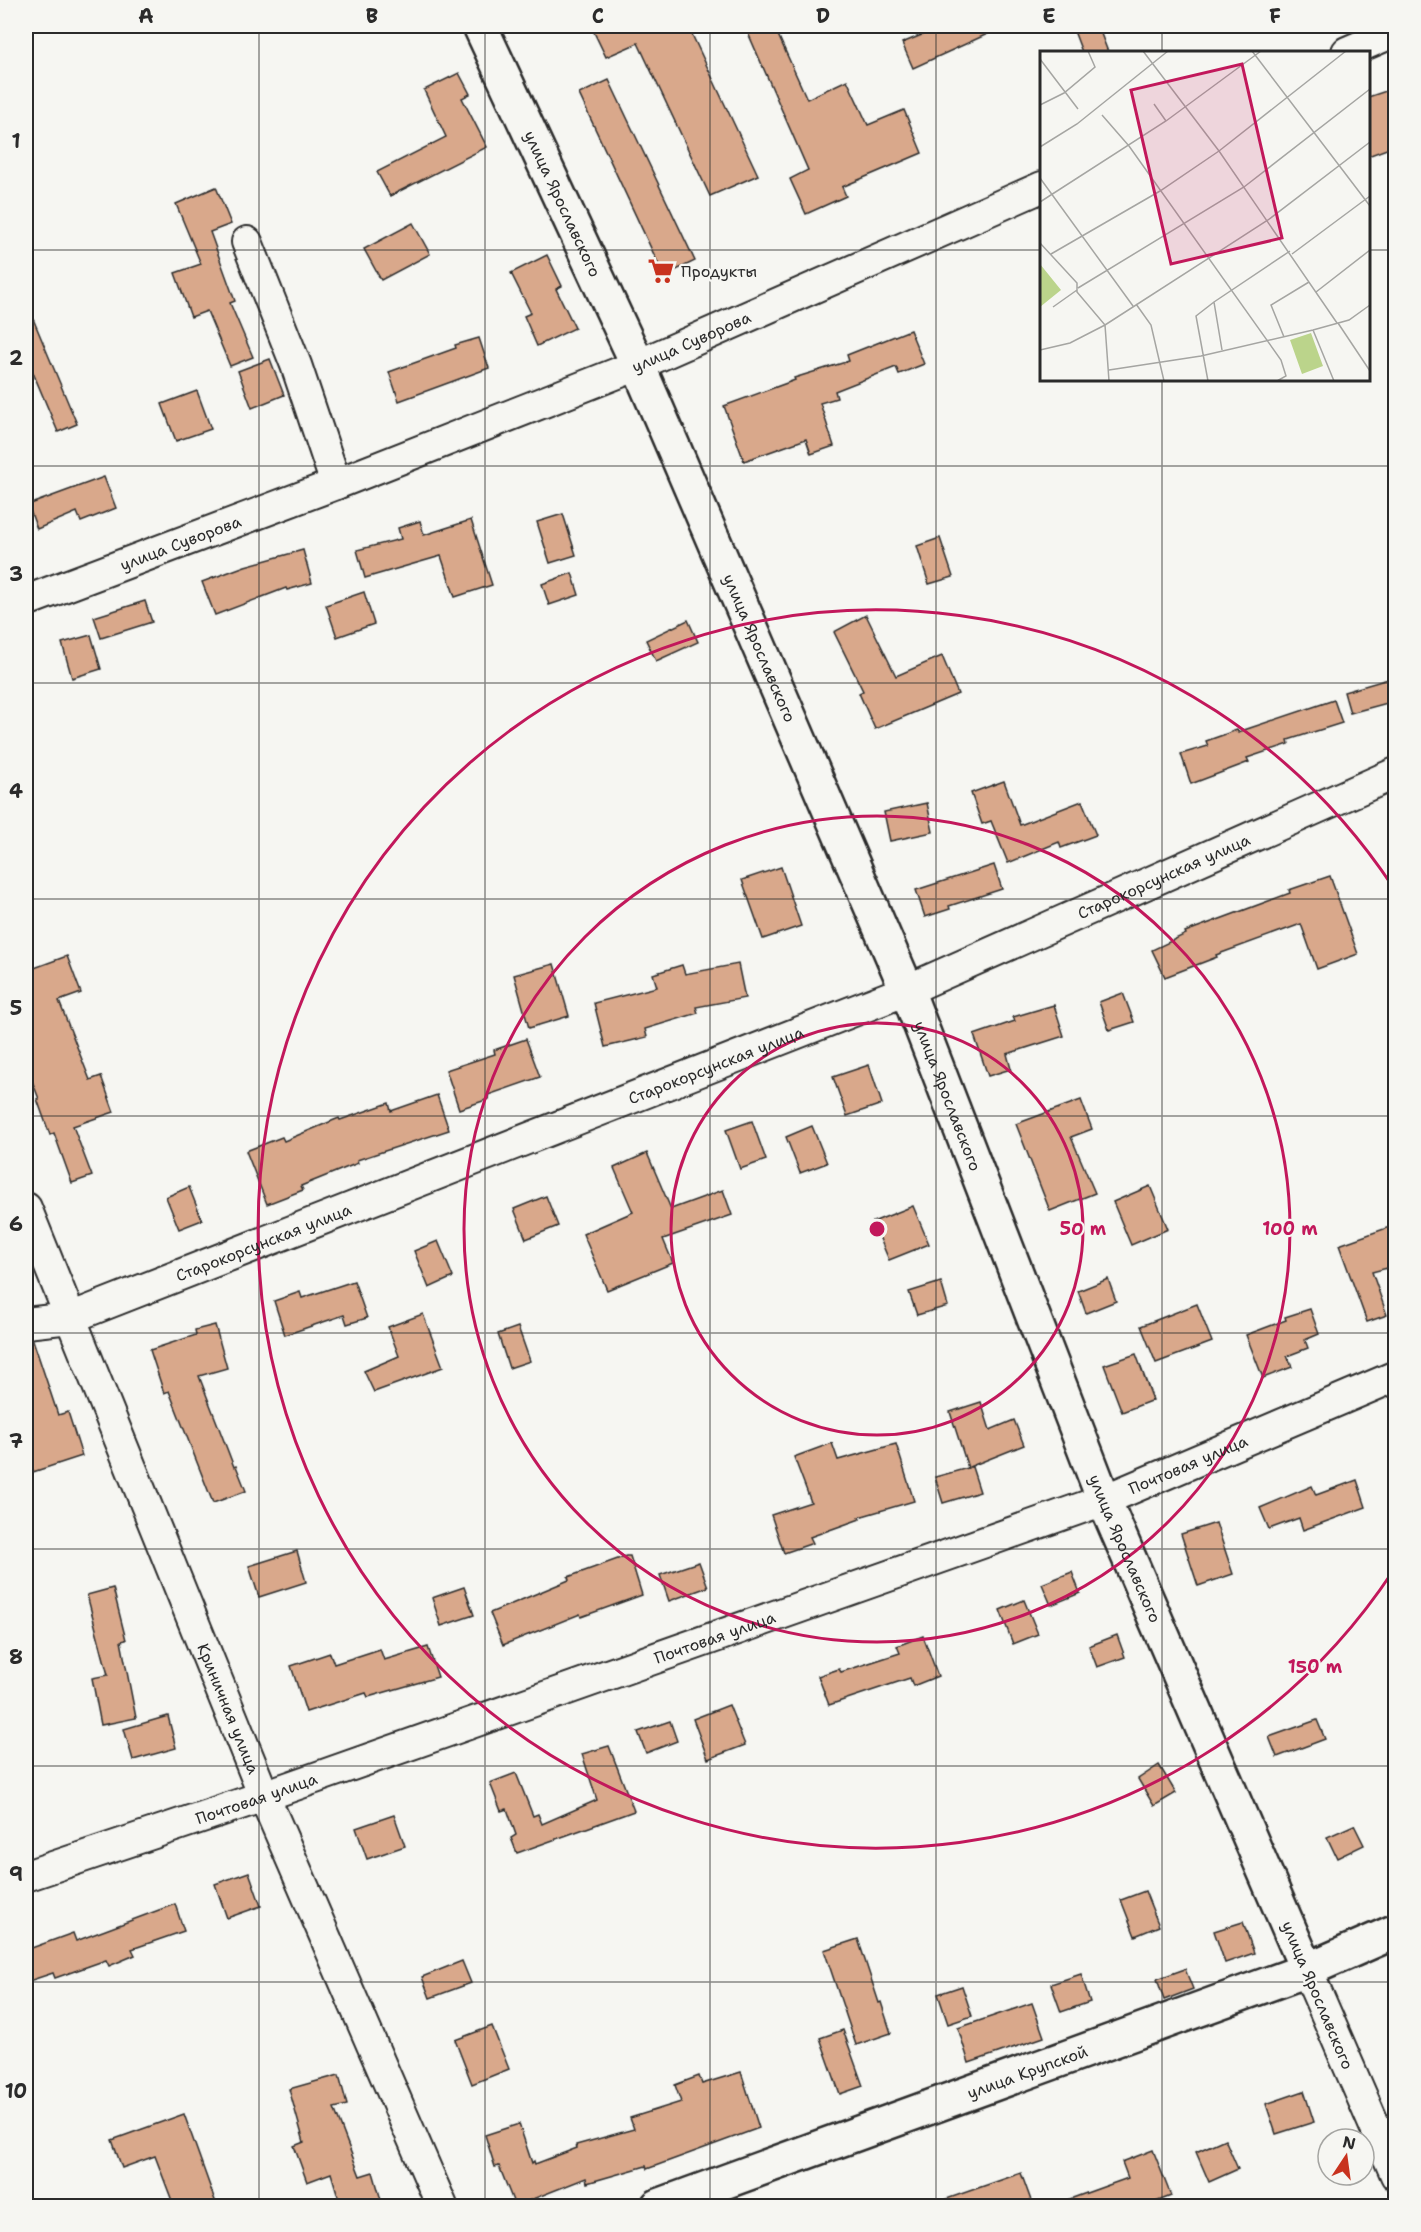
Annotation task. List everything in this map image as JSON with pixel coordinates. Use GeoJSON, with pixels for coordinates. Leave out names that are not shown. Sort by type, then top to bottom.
{"type":"FeatureCollection","features":[{"type":"Feature","properties":{"kind":"street","name":"улица Ярославского"},"geometry":{"type":"LineString","coordinates":[[480,26],[638,365],[907,990],[1104,1500],[1395,2175]]}},
{"type":"Feature","properties":{"kind":"street"},"geometry":{"type":"LineString","coordinates":[[1349,51],[1395,31]]}},
{"type":"Feature","properties":{"kind":"street","name":"улица Суворова"},"geometry":{"type":"LineString","coordinates":[[26,601],[336,484],[638,365],[1040,187]]}},
{"type":"Feature","properties":{"kind":"street"},"geometry":{"type":"LineString","coordinates":[[247,242],[296,365],[336,484]]}},
{"type":"Feature","properties":{"kind":"street","name":"Старокорсунская улица"},"geometry":{"type":"LineString","coordinates":[[26,1323],[70,1318],[907,990],[1395,773]]}},
{"type":"Feature","properties":{"kind":"street","name":"Криничная улица"},"geometry":{"type":"LineString","coordinates":[[26,1208],[264,1796],[442,2206]]}},
{"type":"Feature","properties":{"kind":"street","name":"Почтовая улица"},"geometry":{"type":"LineString","coordinates":[[26,1876],[264,1796],[1104,1500],[1395,1376]]}},
{"type":"Feature","properties":{"kind":"street","name":"улица Крупской"},"geometry":{"type":"LineString","coordinates":[[658,2206],[1307,1970],[1395,1931]]}},
{"type":"Feature","properties":{"kind":"building"},"geometry":{"type":"Polygon","coordinates":[[[591,26],[688,26],[758,175],[710,196],[638,43],[606,57],[591,26]]]}},
{"type":"Feature","properties":{"kind":"building"},"geometry":{"type":"Polygon","coordinates":[[[745,26],[774,26],[807,99],[847,80],[868,125],[904,110],[922,153],[842,187],[846,196],[806,214],[790,179],[808,170],[745,26]]]}},
{"type":"Feature","properties":{"kind":"building"},"geometry":{"type":"Polygon","coordinates":[[[944,26],[1005,26],[913,68],[902,43],[944,26]]]}},
{"type":"Feature","properties":{"kind":"building"},"geometry":{"type":"Polygon","coordinates":[[[1087,26],[1098,26],[1108,51],[1082,51],[1074,31],[1087,26]]]}},
{"type":"Feature","properties":{"kind":"building"},"geometry":{"type":"Polygon","coordinates":[[[459,73],[470,94],[462,98],[487,147],[390,196],[377,172],[446,137],[424,90],[459,73]]]}},
{"type":"Feature","properties":{"kind":"building"},"geometry":{"type":"Polygon","coordinates":[[[609,80],[695,261],[664,276],[579,94],[609,80]]]}},
{"type":"Feature","properties":{"kind":"building"},"geometry":{"type":"Polygon","coordinates":[[[1395,88],[1395,146],[1370,155],[1370,96],[1395,88]]]}},
{"type":"Feature","properties":{"kind":"building"},"geometry":{"type":"Polygon","coordinates":[[[216,187],[231,224],[210,232],[235,301],[230,303],[253,357],[230,366],[207,311],[191,317],[175,273],[201,264],[176,204],[216,187]]]}},
{"type":"Feature","properties":{"kind":"building"},"geometry":{"type":"Polygon","coordinates":[[[413,223],[430,254],[381,280],[364,249],[413,223]]]}},
{"type":"Feature","properties":{"kind":"building"},"geometry":{"type":"Polygon","coordinates":[[[547,255],[562,286],[556,289],[575,328],[537,346],[524,316],[531,313],[511,273],[547,255]]]}},
{"type":"Feature","properties":{"kind":"building"},"geometry":{"type":"Polygon","coordinates":[[[26,302],[77,424],[58,432],[26,356],[26,302]]]}},
{"type":"Feature","properties":{"kind":"building"},"geometry":{"type":"Polygon","coordinates":[[[910,330],[924,364],[899,374],[896,367],[835,391],[837,398],[820,403],[834,446],[811,454],[806,439],[744,461],[724,406],[795,380],[794,378],[849,361],[847,355],[910,330]]]}},
{"type":"Feature","properties":{"kind":"building"},"geometry":{"type":"Polygon","coordinates":[[[479,338],[489,368],[399,401],[389,372],[456,348],[455,345],[479,338]]]}},
{"type":"Feature","properties":{"kind":"building"},"geometry":{"type":"Polygon","coordinates":[[[270,359],[284,395],[252,408],[238,371],[270,359]]]}},
{"type":"Feature","properties":{"kind":"building"},"geometry":{"type":"Polygon","coordinates":[[[197,391],[211,429],[176,441],[162,404],[197,391]]]}},
{"type":"Feature","properties":{"kind":"building"},"geometry":{"type":"Polygon","coordinates":[[[104,477],[116,508],[81,522],[77,512],[37,529],[28,505],[104,477]]]}},
{"type":"Feature","properties":{"kind":"building"},"geometry":{"type":"Polygon","coordinates":[[[563,514],[576,555],[550,563],[537,522],[563,514]]]}},
{"type":"Feature","properties":{"kind":"building"},"geometry":{"type":"Polygon","coordinates":[[[471,520],[492,585],[455,597],[441,556],[365,578],[357,550],[401,539],[398,528],[420,521],[424,535],[471,520]]]}},
{"type":"Feature","properties":{"kind":"building"},"geometry":{"type":"Polygon","coordinates":[[[940,538],[953,577],[929,584],[917,546],[940,538]]]}},
{"type":"Feature","properties":{"kind":"building"},"geometry":{"type":"Polygon","coordinates":[[[303,550],[312,583],[287,590],[286,588],[215,615],[202,582],[245,566],[303,550]]]}},
{"type":"Feature","properties":{"kind":"building"},"geometry":{"type":"Polygon","coordinates":[[[572,573],[579,595],[549,605],[542,584],[572,573]]]}},
{"type":"Feature","properties":{"kind":"building"},"geometry":{"type":"Polygon","coordinates":[[[364,592],[374,624],[337,637],[326,605],[364,592]]]}},
{"type":"Feature","properties":{"kind":"building"},"geometry":{"type":"Polygon","coordinates":[[[145,601],[152,622],[101,638],[94,617],[145,601]]]}},
{"type":"Feature","properties":{"kind":"building"},"geometry":{"type":"Polygon","coordinates":[[[866,615],[896,676],[942,656],[958,694],[875,729],[859,693],[863,691],[834,632],[866,615]]]}},
{"type":"Feature","properties":{"kind":"building"},"geometry":{"type":"Polygon","coordinates":[[[688,620],[698,642],[656,661],[646,640],[688,620]]]}},
{"type":"Feature","properties":{"kind":"building"},"geometry":{"type":"Polygon","coordinates":[[[91,635],[101,669],[72,678],[62,643],[91,635]]]}},
{"type":"Feature","properties":{"kind":"building"},"geometry":{"type":"Polygon","coordinates":[[[1395,677],[1395,701],[1350,713],[1344,692],[1395,677]]]}},
{"type":"Feature","properties":{"kind":"building"},"geometry":{"type":"Polygon","coordinates":[[[1334,700],[1342,723],[1288,740],[1289,744],[1247,758],[1249,762],[1191,784],[1181,754],[1208,746],[1206,741],[1237,730],[1238,732],[1334,700]]]}},
{"type":"Feature","properties":{"kind":"building"},"geometry":{"type":"Polygon","coordinates":[[[1004,781],[1020,825],[1082,801],[1096,835],[1061,848],[1059,842],[1008,863],[991,821],[982,824],[971,793],[1004,781]]]}},
{"type":"Feature","properties":{"kind":"building"},"geometry":{"type":"Polygon","coordinates":[[[927,803],[933,832],[890,841],[884,812],[927,803]]]}},
{"type":"Feature","properties":{"kind":"building"},"geometry":{"type":"Polygon","coordinates":[[[994,865],[1002,889],[949,906],[950,909],[925,917],[916,890],[994,865]]]}},
{"type":"Feature","properties":{"kind":"building"},"geometry":{"type":"Polygon","coordinates":[[[781,867],[801,926],[763,939],[742,880],[781,867]]]}},
{"type":"Feature","properties":{"kind":"building"},"geometry":{"type":"Polygon","coordinates":[[[1330,876],[1358,954],[1317,969],[1301,924],[1216,955],[1217,957],[1165,977],[1152,950],[1186,934],[1185,932],[1330,876]]]}},
{"type":"Feature","properties":{"kind":"building"},"geometry":{"type":"Polygon","coordinates":[[[67,956],[81,993],[59,1001],[90,1080],[101,1076],[114,1112],[73,1126],[92,1176],[72,1183],[54,1133],[50,1135],[26,1065],[26,971],[67,956]]]}},
{"type":"Feature","properties":{"kind":"building"},"geometry":{"type":"Polygon","coordinates":[[[554,964],[569,1016],[529,1028],[514,975],[554,964]]]}},
{"type":"Feature","properties":{"kind":"building"},"geometry":{"type":"Polygon","coordinates":[[[738,964],[745,998],[696,1007],[698,1013],[645,1029],[647,1037],[605,1047],[594,1003],[657,987],[653,974],[682,965],[685,974],[738,964]]]}},
{"type":"Feature","properties":{"kind":"building"},"geometry":{"type":"Polygon","coordinates":[[[1123,993],[1134,1022],[1109,1030],[1099,1002],[1123,993]]]}},
{"type":"Feature","properties":{"kind":"building"},"geometry":{"type":"Polygon","coordinates":[[[1054,1005],[1064,1036],[1007,1054],[1011,1069],[988,1076],[974,1035],[1015,1021],[1013,1017],[1054,1005]]]}},
{"type":"Feature","properties":{"kind":"building"},"geometry":{"type":"Polygon","coordinates":[[[526,1039],[540,1077],[488,1095],[489,1099],[459,1109],[446,1070],[495,1054],[494,1050],[526,1039]]]}},
{"type":"Feature","properties":{"kind":"building"},"geometry":{"type":"Polygon","coordinates":[[[869,1065],[882,1104],[847,1116],[833,1077],[869,1065]]]}},
{"type":"Feature","properties":{"kind":"building"},"geometry":{"type":"Polygon","coordinates":[[[437,1095],[449,1130],[357,1160],[358,1163],[301,1186],[303,1190],[267,1204],[246,1151],[282,1137],[284,1141],[339,1118],[340,1120],[389,1103],[391,1111],[437,1095]]]}},
{"type":"Feature","properties":{"kind":"building"},"geometry":{"type":"Polygon","coordinates":[[[1081,1100],[1092,1129],[1071,1137],[1095,1193],[1050,1211],[1016,1124],[1081,1100]]]}},
{"type":"Feature","properties":{"kind":"building"},"geometry":{"type":"Polygon","coordinates":[[[752,1121],[766,1160],[740,1169],[726,1130],[752,1121]]]}},
{"type":"Feature","properties":{"kind":"building"},"geometry":{"type":"Polygon","coordinates":[[[812,1126],[827,1163],[800,1173],[786,1137],[812,1126]]]}},
{"type":"Feature","properties":{"kind":"building"},"geometry":{"type":"Polygon","coordinates":[[[647,1153],[671,1209],[723,1190],[732,1215],[663,1239],[673,1263],[607,1290],[583,1234],[633,1212],[614,1168],[647,1153]]]}},
{"type":"Feature","properties":{"kind":"building"},"geometry":{"type":"Polygon","coordinates":[[[1150,1186],[1168,1229],[1131,1245],[1113,1202],[1150,1186]]]}},
{"type":"Feature","properties":{"kind":"building"},"geometry":{"type":"Polygon","coordinates":[[[189,1187],[202,1220],[179,1229],[166,1197],[189,1187]]]}},
{"type":"Feature","properties":{"kind":"building"},"geometry":{"type":"Polygon","coordinates":[[[546,1196],[558,1226],[526,1239],[514,1209],[546,1196]]]}},
{"type":"Feature","properties":{"kind":"building"},"geometry":{"type":"Polygon","coordinates":[[[913,1206],[929,1244],[889,1260],[873,1222],[913,1206]]]}},
{"type":"Feature","properties":{"kind":"building"},"geometry":{"type":"Polygon","coordinates":[[[1395,1225],[1395,1266],[1372,1272],[1387,1315],[1367,1322],[1339,1245],[1395,1225]]]}},
{"type":"Feature","properties":{"kind":"building"},"geometry":{"type":"Polygon","coordinates":[[[438,1241],[453,1277],[429,1288],[414,1251],[438,1241]]]}},
{"type":"Feature","properties":{"kind":"building"},"geometry":{"type":"Polygon","coordinates":[[[1108,1279],[1116,1301],[1086,1313],[1078,1291],[1108,1279]]]}},
{"type":"Feature","properties":{"kind":"building"},"geometry":{"type":"Polygon","coordinates":[[[354,1281],[367,1318],[347,1324],[344,1315],[285,1335],[274,1301],[300,1292],[302,1298],[354,1281]]]}},
{"type":"Feature","properties":{"kind":"building"},"geometry":{"type":"Polygon","coordinates":[[[941,1282],[948,1306],[917,1315],[909,1292],[941,1282]]]}},
{"type":"Feature","properties":{"kind":"building"},"geometry":{"type":"Polygon","coordinates":[[[1197,1304],[1212,1342],[1156,1363],[1141,1326],[1197,1304]]]}},
{"type":"Feature","properties":{"kind":"building"},"geometry":{"type":"Polygon","coordinates":[[[1310,1309],[1319,1334],[1305,1340],[1308,1348],[1287,1356],[1292,1367],[1263,1378],[1246,1335],[1286,1320],[1285,1317],[1310,1309]]]}},
{"type":"Feature","properties":{"kind":"building"},"geometry":{"type":"Polygon","coordinates":[[[423,1314],[443,1367],[374,1392],[364,1371],[399,1356],[388,1327],[423,1314]]]}},
{"type":"Feature","properties":{"kind":"building"},"geometry":{"type":"Polygon","coordinates":[[[215,1325],[227,1368],[199,1376],[234,1467],[236,1466],[246,1491],[213,1503],[169,1391],[164,1393],[150,1350],[196,1335],[195,1330],[215,1325]]]}},
{"type":"Feature","properties":{"kind":"building"},"geometry":{"type":"Polygon","coordinates":[[[518,1327],[530,1361],[509,1368],[498,1334],[518,1327]]]}},
{"type":"Feature","properties":{"kind":"building"},"geometry":{"type":"Polygon","coordinates":[[[26,1340],[33,1340],[58,1415],[68,1412],[82,1456],[33,1472],[26,1448],[26,1340]]]}},
{"type":"Feature","properties":{"kind":"building"},"geometry":{"type":"Polygon","coordinates":[[[1136,1354],[1153,1400],[1122,1412],[1104,1365],[1136,1354]]]}},
{"type":"Feature","properties":{"kind":"building"},"geometry":{"type":"Polygon","coordinates":[[[981,1402],[990,1430],[1014,1420],[1024,1445],[969,1467],[972,1467],[980,1492],[943,1503],[935,1477],[968,1468],[950,1412],[981,1402]]]}},
{"type":"Feature","properties":{"kind":"building"},"geometry":{"type":"Polygon","coordinates":[[[832,1443],[838,1460],[896,1444],[914,1501],[859,1517],[860,1519],[810,1537],[813,1543],[784,1553],[771,1515],[811,1502],[794,1457],[832,1443]]]}},
{"type":"Feature","properties":{"kind":"building"},"geometry":{"type":"Polygon","coordinates":[[[1357,1480],[1366,1507],[1303,1530],[1299,1518],[1269,1529],[1260,1508],[1312,1486],[1316,1495],[1357,1480]]]}},
{"type":"Feature","properties":{"kind":"building"},"geometry":{"type":"Polygon","coordinates":[[[1216,1523],[1233,1574],[1198,1586],[1181,1534],[1216,1523]]]}},
{"type":"Feature","properties":{"kind":"building"},"geometry":{"type":"Polygon","coordinates":[[[297,1551],[306,1582],[259,1597],[249,1566],[297,1551]]]}},
{"type":"Feature","properties":{"kind":"building"},"geometry":{"type":"Polygon","coordinates":[[[630,1556],[642,1595],[581,1617],[580,1614],[503,1645],[490,1613],[569,1580],[568,1577],[630,1556]]]}},
{"type":"Feature","properties":{"kind":"building"},"geometry":{"type":"Polygon","coordinates":[[[699,1562],[708,1587],[669,1601],[660,1575],[699,1562]]]}},
{"type":"Feature","properties":{"kind":"building"},"geometry":{"type":"Polygon","coordinates":[[[1072,1572],[1080,1593],[1051,1605],[1042,1584],[1072,1572]]]}},
{"type":"Feature","properties":{"kind":"building"},"geometry":{"type":"Polygon","coordinates":[[[464,1587],[474,1615],[441,1626],[432,1598],[464,1587]]]}},
{"type":"Feature","properties":{"kind":"building"},"geometry":{"type":"Polygon","coordinates":[[[113,1588],[126,1640],[121,1641],[136,1718],[101,1725],[92,1678],[108,1675],[87,1595],[113,1588]]]}},
{"type":"Feature","properties":{"kind":"building"},"geometry":{"type":"Polygon","coordinates":[[[1024,1600],[1038,1634],[1013,1644],[1000,1610],[1024,1600]]]}},
{"type":"Feature","properties":{"kind":"building"},"geometry":{"type":"Polygon","coordinates":[[[1117,1635],[1125,1657],[1097,1667],[1089,1646],[1117,1635]]]}},
{"type":"Feature","properties":{"kind":"building"},"geometry":{"type":"Polygon","coordinates":[[[923,1636],[938,1676],[913,1686],[910,1678],[829,1705],[818,1676],[839,1669],[841,1672],[900,1653],[897,1646],[923,1636]]]}},
{"type":"Feature","properties":{"kind":"building"},"geometry":{"type":"Polygon","coordinates":[[[428,1647],[438,1677],[368,1697],[366,1693],[306,1712],[291,1666],[330,1653],[334,1664],[380,1649],[384,1660],[428,1647]]]}},
{"type":"Feature","properties":{"kind":"building"},"geometry":{"type":"Polygon","coordinates":[[[729,1705],[745,1745],[708,1759],[693,1719],[729,1705]]]}},
{"type":"Feature","properties":{"kind":"building"},"geometry":{"type":"Polygon","coordinates":[[[168,1716],[176,1748],[133,1760],[124,1729],[168,1716]]]}},
{"type":"Feature","properties":{"kind":"building"},"geometry":{"type":"Polygon","coordinates":[[[1317,1720],[1325,1739],[1277,1757],[1269,1737],[1317,1720]]]}},
{"type":"Feature","properties":{"kind":"building"},"geometry":{"type":"Polygon","coordinates":[[[670,1721],[677,1741],[646,1753],[638,1732],[670,1721]]]}},
{"type":"Feature","properties":{"kind":"building"},"geometry":{"type":"Polygon","coordinates":[[[609,1746],[634,1811],[517,1853],[511,1838],[516,1835],[507,1809],[501,1811],[490,1783],[516,1773],[533,1816],[538,1814],[542,1824],[597,1800],[582,1754],[609,1746]]]}},
{"type":"Feature","properties":{"kind":"building"},"geometry":{"type":"Polygon","coordinates":[[[1159,1765],[1176,1793],[1154,1806],[1138,1779],[1159,1765]]]}},
{"type":"Feature","properties":{"kind":"building"},"geometry":{"type":"Polygon","coordinates":[[[394,1815],[405,1846],[367,1859],[356,1828],[394,1815]]]}},
{"type":"Feature","properties":{"kind":"building"},"geometry":{"type":"Polygon","coordinates":[[[1354,1825],[1364,1845],[1337,1858],[1327,1837],[1354,1825]]]}},
{"type":"Feature","properties":{"kind":"building"},"geometry":{"type":"Polygon","coordinates":[[[249,1872],[261,1906],[227,1918],[215,1884],[249,1872]]]}},
{"type":"Feature","properties":{"kind":"building"},"geometry":{"type":"Polygon","coordinates":[[[1145,1891],[1159,1926],[1135,1936],[1121,1900],[1145,1891]]]}},
{"type":"Feature","properties":{"kind":"building"},"geometry":{"type":"Polygon","coordinates":[[[175,1904],[184,1931],[132,1949],[135,1955],[109,1966],[106,1960],[55,1978],[53,1973],[26,1982],[26,1950],[73,1933],[76,1941],[175,1904]]]}},
{"type":"Feature","properties":{"kind":"building"},"geometry":{"type":"Polygon","coordinates":[[[1243,1922],[1254,1953],[1225,1963],[1214,1931],[1243,1922]]]}},
{"type":"Feature","properties":{"kind":"building"},"geometry":{"type":"Polygon","coordinates":[[[858,1939],[891,2033],[856,2045],[824,1950],[858,1939]]]}},
{"type":"Feature","properties":{"kind":"building"},"geometry":{"type":"Polygon","coordinates":[[[462,1961],[471,1983],[430,1998],[422,1977],[462,1961]]]}},
{"type":"Feature","properties":{"kind":"building"},"geometry":{"type":"Polygon","coordinates":[[[1185,1969],[1193,1989],[1164,2000],[1157,1979],[1185,1969]]]}},
{"type":"Feature","properties":{"kind":"building"},"geometry":{"type":"Polygon","coordinates":[[[1081,1974],[1090,2002],[1061,2012],[1051,1984],[1081,1974]]]}},
{"type":"Feature","properties":{"kind":"building"},"geometry":{"type":"Polygon","coordinates":[[[962,1986],[972,2016],[948,2024],[938,1994],[962,1986]]]}},
{"type":"Feature","properties":{"kind":"building"},"geometry":{"type":"Polygon","coordinates":[[[1032,2003],[1044,2037],[969,2063],[958,2028],[1032,2003]]]}},
{"type":"Feature","properties":{"kind":"building"},"geometry":{"type":"Polygon","coordinates":[[[492,2026],[509,2069],[472,2084],[455,2040],[492,2026]]]}},
{"type":"Feature","properties":{"kind":"building"},"geometry":{"type":"Polygon","coordinates":[[[843,2030],[863,2086],[840,2094],[820,2038],[843,2030]]]}},
{"type":"Feature","properties":{"kind":"building"},"geometry":{"type":"Polygon","coordinates":[[[741,2072],[759,2128],[647,2169],[646,2166],[587,2183],[586,2178],[515,2206],[499,2166],[495,2167],[485,2135],[519,2124],[532,2163],[534,2161],[535,2164],[577,2148],[576,2145],[634,2129],[630,2118],[681,2102],[675,2085],[699,2076],[702,2084],[741,2072]]]}},
{"type":"Feature","properties":{"kind":"building"},"geometry":{"type":"Polygon","coordinates":[[[339,2075],[347,2105],[334,2108],[360,2176],[373,2172],[381,2200],[359,2206],[341,2206],[331,2173],[307,2182],[294,2146],[304,2142],[289,2089],[339,2075]]]}},
{"type":"Feature","properties":{"kind":"building"},"geometry":{"type":"Polygon","coordinates":[[[1304,2091],[1314,2122],[1276,2134],[1266,2104],[1304,2091]]]}},
{"type":"Feature","properties":{"kind":"building"},"geometry":{"type":"Polygon","coordinates":[[[184,2114],[217,2206],[174,2206],[155,2156],[122,2168],[112,2140],[184,2114]]]}},
{"type":"Feature","properties":{"kind":"building"},"geometry":{"type":"Polygon","coordinates":[[[1225,2139],[1238,2169],[1209,2182],[1196,2152],[1225,2139]]]}},
{"type":"Feature","properties":{"kind":"building"},"geometry":{"type":"Polygon","coordinates":[[[1153,2150],[1171,2196],[1145,2206],[1057,2206],[1056,2204],[1128,2178],[1122,2162],[1153,2150]]]}},
{"type":"Feature","properties":{"kind":"building"},"geometry":{"type":"Polygon","coordinates":[[[1021,2173],[1033,2206],[935,2206],[935,2203],[1021,2173]]]}},
{"type":"Feature","properties":{"kind":"place","name":"Продукты"},"geometry":{"type":"Point","coordinates":[661,271]}}]}
